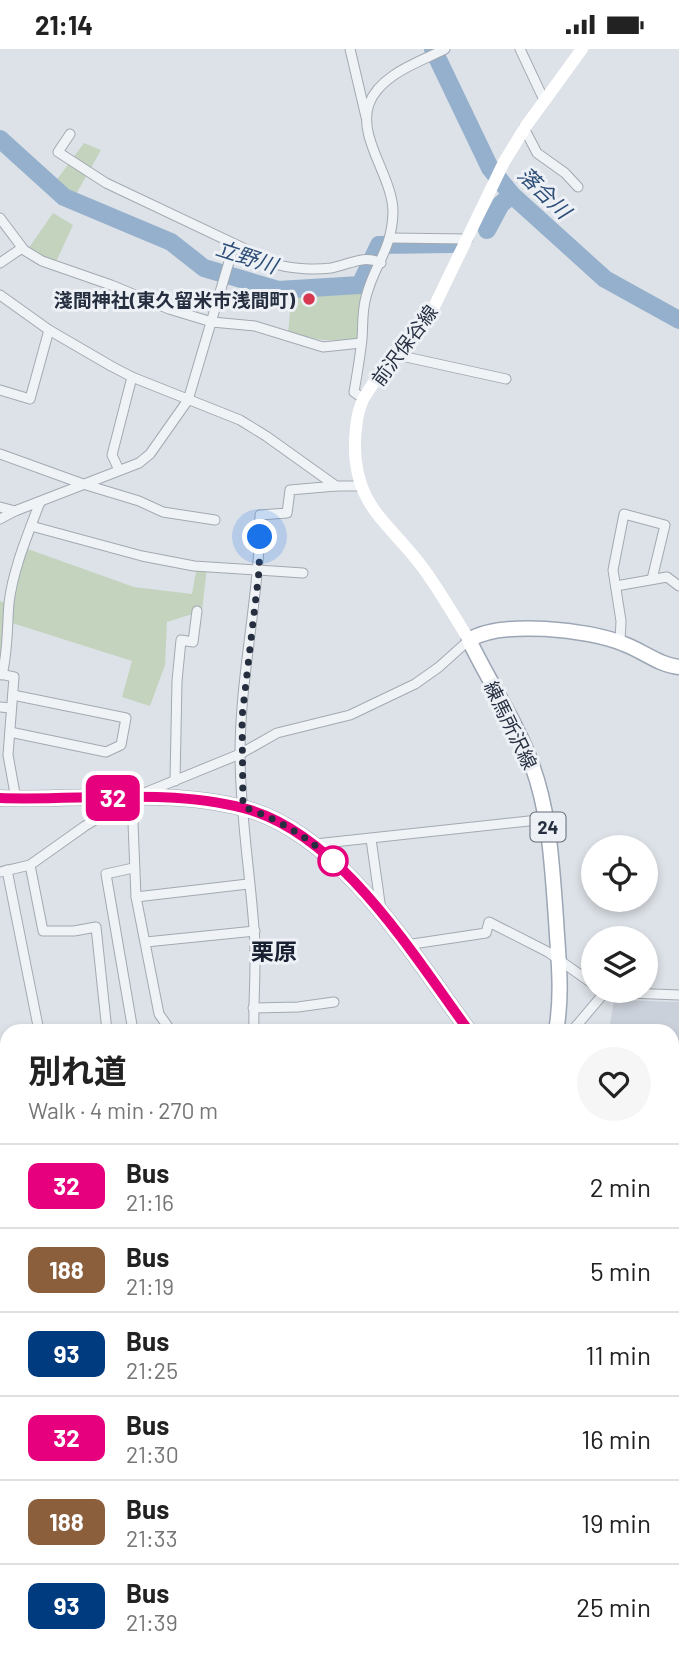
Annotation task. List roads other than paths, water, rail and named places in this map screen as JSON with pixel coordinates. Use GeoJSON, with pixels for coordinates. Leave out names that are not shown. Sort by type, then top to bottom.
{"type":"FeatureCollection","features":[{"type":"Feature","properties":{"kind":"main road","name":"前沢保谷線"},"geometry":{"type":"LineString","coordinates":[[469,641],[422,566],[374,512],[360,486],[354,463],[358,411],[380,373],[433,309],[504,162],[524,128],[582,49]]}},
{"type":"Feature","properties":{"kind":"main road"},"geometry":{"type":"LineString","coordinates":[[469,641],[480,633],[524,628],[565,630],[620,642],[667,666],[679,667]]}},
{"type":"Feature","properties":{"kind":"main road","name":"練馬所沢線"},"geometry":{"type":"LineString","coordinates":[[469,641],[532,763],[547,819],[561,999],[556,1024]]}},
{"type":"Feature","properties":{"kind":"main road"},"geometry":{"type":"LineString","coordinates":[[0,798],[175,799],[243,807],[279,822],[315,844],[340,867],[405,944],[464,1024]]}},
{"type":"Feature","properties":{"kind":"street"},"geometry":{"type":"LineString","coordinates":[[350,49],[371,142],[393,208],[390,239],[365,298],[354,392],[364,399]]}},
{"type":"Feature","properties":{"kind":"street"},"geometry":{"type":"LineString","coordinates":[[366,118],[369,103],[385,82],[444,49]]}},
{"type":"Feature","properties":{"kind":"street"},"geometry":{"type":"LineString","coordinates":[[520,49],[544,100]]}},
{"type":"Feature","properties":{"kind":"street"},"geometry":{"type":"LineString","coordinates":[[524,128],[537,153],[565,173],[578,187]]}},
{"type":"Feature","properties":{"kind":"street"},"geometry":{"type":"LineString","coordinates":[[70,134],[58,152],[68,160],[106,183],[288,267],[330,268],[365,258],[381,259]]}},
{"type":"Feature","properties":{"kind":"street"},"geometry":{"type":"LineString","coordinates":[[0,218],[22,248],[52,265],[169,309],[212,322],[255,326],[323,347],[361,343]]}},
{"type":"Feature","properties":{"kind":"street"},"geometry":{"type":"LineString","coordinates":[[390,239],[468,239]]}},
{"type":"Feature","properties":{"kind":"street"},"geometry":{"type":"LineString","coordinates":[[0,519],[139,463],[150,454],[188,400],[234,244]]}},
{"type":"Feature","properties":{"kind":"street"},"geometry":{"type":"LineString","coordinates":[[0,263],[22,248]]}},
{"type":"Feature","properties":{"kind":"street"},"geometry":{"type":"LineString","coordinates":[[0,295],[49,330],[132,377],[240,420],[336,487]]}},
{"type":"Feature","properties":{"kind":"street"},"geometry":{"type":"LineString","coordinates":[[0,390],[30,399],[49,330]]}},
{"type":"Feature","properties":{"kind":"street"},"geometry":{"type":"LineString","coordinates":[[397,355],[506,379]]}},
{"type":"Feature","properties":{"kind":"street"},"geometry":{"type":"LineString","coordinates":[[119,470],[112,455],[132,377]]}},
{"type":"Feature","properties":{"kind":"street"},"geometry":{"type":"LineString","coordinates":[[0,454],[139,501],[163,512],[215,520]]}},
{"type":"Feature","properties":{"kind":"street"},"geometry":{"type":"LineString","coordinates":[[254,1024],[254,931],[248,884],[240,754],[243,702],[259,571],[260,515],[287,513],[290,490],[360,486]]}},
{"type":"Feature","properties":{"kind":"street"},"geometry":{"type":"LineString","coordinates":[[16,799],[4,754],[10,732],[13,677],[1,674],[7,656],[10,596],[40,502]]}},
{"type":"Feature","properties":{"kind":"street"},"geometry":{"type":"LineString","coordinates":[[0,507],[15,511]]}},
{"type":"Feature","properties":{"kind":"street"},"geometry":{"type":"LineString","coordinates":[[620,642],[621,621],[613,570],[624,515],[664,525],[652,579]]}},
{"type":"Feature","properties":{"kind":"street"},"geometry":{"type":"LineString","coordinates":[[31,526],[142,556],[194,566],[303,573]]}},
{"type":"Feature","properties":{"kind":"street"},"geometry":{"type":"LineString","coordinates":[[616,586],[667,577],[679,586]]}},
{"type":"Feature","properties":{"kind":"street"},"geometry":{"type":"LineString","coordinates":[[175,781],[177,681],[181,640],[193,642],[197,611]]}},
{"type":"Feature","properties":{"kind":"street"},"geometry":{"type":"LineString","coordinates":[[37,1024],[4,871],[30,865],[85,826],[132,798],[240,754],[277,733],[350,715],[415,684],[469,641]]}},
{"type":"Feature","properties":{"kind":"street"},"geometry":{"type":"LineString","coordinates":[[10,732],[106,752],[121,745],[126,718],[13,695]]}},
{"type":"Feature","properties":{"kind":"street"},"geometry":{"type":"LineString","coordinates":[[0,707],[11,708]]}},
{"type":"Feature","properties":{"kind":"street"},"geometry":{"type":"LineString","coordinates":[[132,798],[136,897],[159,1014],[165,1024]]}},
{"type":"Feature","properties":{"kind":"street"},"geometry":{"type":"LineString","coordinates":[[315,844],[547,819]]}},
{"type":"Feature","properties":{"kind":"street"},"geometry":{"type":"LineString","coordinates":[[371,839],[382,915]]}},
{"type":"Feature","properties":{"kind":"street"},"geometry":{"type":"LineString","coordinates":[[30,865],[43,931],[96,927],[106,1024]]}},
{"type":"Feature","properties":{"kind":"street"},"geometry":{"type":"LineString","coordinates":[[131,1024],[106,874],[133,868]]}},
{"type":"Feature","properties":{"kind":"street"},"geometry":{"type":"LineString","coordinates":[[136,897],[248,884]]}},
{"type":"Feature","properties":{"kind":"street"},"geometry":{"type":"LineString","coordinates":[[405,944],[486,933],[489,922],[548,952],[581,976]]}},
{"type":"Feature","properties":{"kind":"street"},"geometry":{"type":"LineString","coordinates":[[146,942],[254,931]]}},
{"type":"Feature","properties":{"kind":"street"},"geometry":{"type":"LineString","coordinates":[[658,994],[679,995]]}},
{"type":"Feature","properties":{"kind":"street"},"geometry":{"type":"LineString","coordinates":[[253,1008],[298,1007],[334,1002]]}},
{"type":"Feature","properties":{"kind":"street"},"geometry":{"type":"LineString","coordinates":[[578,1024],[594,1003]]}},
{"type":"Feature","properties":{"kind":"waterway","name":"落合川"},"geometry":{"type":"LineString","coordinates":[[433,49],[490,168],[512,195],[605,279],[679,320]]}},
{"type":"Feature","properties":{"kind":"waterway","name":"立野川"},"geometry":{"type":"LineString","coordinates":[[0,139],[64,197],[171,242],[204,268],[278,290],[360,285],[379,245],[452,244]]}},
{"type":"Feature","properties":{"kind":"waterway","name":"立野川"},"geometry":{"type":"LineString","coordinates":[[487,230],[501,204],[512,195]]}},
{"type":"Feature","properties":{"kind":"place","name":"淺間神社(東久留米市浅間町)"},"geometry":{"type":"Point","coordinates":[309,299]}},
{"type":"Feature","properties":{"kind":"district","name":"栗原"},"geometry":{"type":"Point","coordinates":[274,951]}}]}
